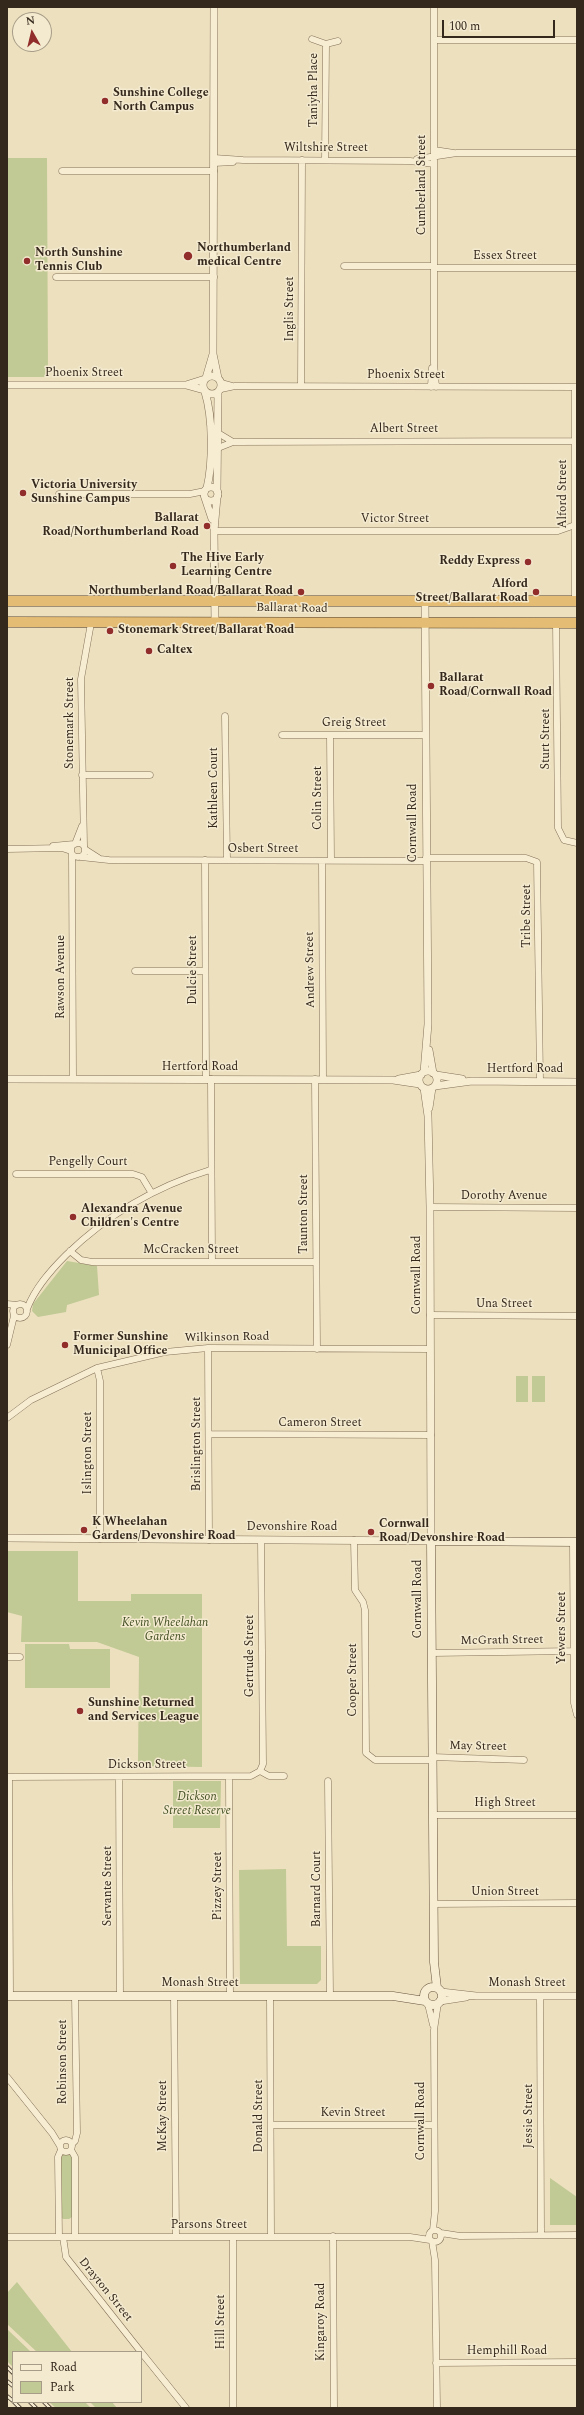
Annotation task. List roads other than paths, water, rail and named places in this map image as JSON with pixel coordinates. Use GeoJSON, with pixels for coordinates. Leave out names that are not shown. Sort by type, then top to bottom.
{"type":"FeatureCollection","features":[{"type":"Feature","properties":{"kind":"highway","name":"Ballarat Road"},"geometry":{"type":"LineString","coordinates":[[7,600],[576,601]]}},
{"type":"Feature","properties":{"kind":"highway","name":"Ballarat Road"},"geometry":{"type":"LineString","coordinates":[[7,622],[577,623]]}},
{"type":"Feature","properties":{"kind":"main road","name":"Devonshire Road"},"geometry":{"type":"LineString","coordinates":[[431,1541],[575,1542]]}},
{"type":"Feature","properties":{"kind":"main road","name":"Cornwall Road"},"geometry":{"type":"LineString","coordinates":[[431,1541],[434,1962],[439,1990],[439,2002]]}},
{"type":"Feature","properties":{"kind":"main road","name":"Cornwall Road"},"geometry":{"type":"LineString","coordinates":[[426,1996],[434,1962]]}},
{"type":"Feature","properties":{"kind":"main road"},"geometry":{"type":"LineString","coordinates":[[426,1996],[439,1990]]}},
{"type":"Feature","properties":{"kind":"main road","name":"Monash Street"},"geometry":{"type":"LineString","coordinates":[[9,1996],[426,1996]]}},
{"type":"Feature","properties":{"kind":"main road"},"geometry":{"type":"LineString","coordinates":[[426,1996],[439,2002]]}},
{"type":"Feature","properties":{"kind":"street"},"geometry":{"type":"LineString","coordinates":[[214,7],[214,354],[219,386],[217,494],[214,531],[215,623]]}},
{"type":"Feature","properties":{"kind":"street","name":"Cumberland Street"},"geometry":{"type":"LineString","coordinates":[[433,387],[434,7]]}},
{"type":"Feature","properties":{"kind":"street"},"geometry":{"type":"LineString","coordinates":[[312,39],[326,44],[338,41]]}},
{"type":"Feature","properties":{"kind":"street"},"geometry":{"type":"LineString","coordinates":[[434,40],[577,40]]}},
{"type":"Feature","properties":{"kind":"street","name":"Taniyha Place"},"geometry":{"type":"LineString","coordinates":[[325,160],[326,44]]}},
{"type":"Feature","properties":{"kind":"street","name":"Wiltshire Street"},"geometry":{"type":"LineString","coordinates":[[434,150],[457,154],[577,153]]}},
{"type":"Feature","properties":{"kind":"street","name":"Wiltshire Street"},"geometry":{"type":"LineString","coordinates":[[62,171],[214,164],[243,160],[434,161],[457,154]]}},
{"type":"Feature","properties":{"kind":"street","name":"Inglis Street"},"geometry":{"type":"LineString","coordinates":[[302,160],[302,386]]}},
{"type":"Feature","properties":{"kind":"street","name":"Essex Street"},"geometry":{"type":"LineString","coordinates":[[344,266],[577,268]]}},
{"type":"Feature","properties":{"kind":"street"},"geometry":{"type":"LineString","coordinates":[[56,277],[214,278]]}},
{"type":"Feature","properties":{"kind":"street"},"geometry":{"type":"LineString","coordinates":[[214,354],[203,386],[210,418],[210,476],[205,494],[214,531]]}},
{"type":"Feature","properties":{"kind":"street"},"geometry":{"type":"LineString","coordinates":[[205,379],[212,376],[219,386]]}},
{"type":"Feature","properties":{"kind":"street","name":"Phoenix Street"},"geometry":{"type":"LineString","coordinates":[[7,385],[186,385],[205,379]]}},
{"type":"Feature","properties":{"kind":"street","name":"Phoenix Street"},"geometry":{"type":"LineString","coordinates":[[186,385],[205,391]]}},
{"type":"Feature","properties":{"kind":"street"},"geometry":{"type":"LineString","coordinates":[[205,391],[211,394],[219,386]]}},
{"type":"Feature","properties":{"kind":"street","name":"Phoenix Street"},"geometry":{"type":"LineString","coordinates":[[219,386],[576,387]]}},
{"type":"Feature","properties":{"kind":"street","name":"Alford Street"},"geometry":{"type":"LineString","coordinates":[[576,387],[576,497],[574,525],[576,601]]}},
{"type":"Feature","properties":{"kind":"street"},"geometry":{"type":"LineString","coordinates":[[218,433],[233,442]]}},
{"type":"Feature","properties":{"kind":"street","name":"Albert Street"},"geometry":{"type":"LineString","coordinates":[[218,448],[233,442],[575,441]]}},
{"type":"Feature","properties":{"kind":"street"},"geometry":{"type":"LineString","coordinates":[[205,494],[211,487],[217,494]]}},
{"type":"Feature","properties":{"kind":"street"},"geometry":{"type":"LineString","coordinates":[[59,494],[205,494],[213,500],[217,494]]}},
{"type":"Feature","properties":{"kind":"street","name":"Victor Street"},"geometry":{"type":"LineString","coordinates":[[214,531],[558,531],[574,525]]}},
{"type":"Feature","properties":{"kind":"street","name":"Cornwall Road"},"geometry":{"type":"LineString","coordinates":[[424,601],[428,1044],[422,1086],[428,1116],[430,1208],[431,1541]]}},
{"type":"Feature","properties":{"kind":"street","name":"Sturt Street"},"geometry":{"type":"LineString","coordinates":[[556,622],[558,828],[564,840],[577,843]]}},
{"type":"Feature","properties":{"kind":"street","name":"Stonemark Street"},"geometry":{"type":"LineString","coordinates":[[85,848],[82,825],[81,679],[91,623]]}},
{"type":"Feature","properties":{"kind":"street","name":"Kathleen Court"},"geometry":{"type":"LineString","coordinates":[[225,716],[227,860]]}},
{"type":"Feature","properties":{"kind":"street","name":"Greig Street"},"geometry":{"type":"LineString","coordinates":[[282,735],[425,735]]}},
{"type":"Feature","properties":{"kind":"street","name":"Colin Street"},"geometry":{"type":"LineString","coordinates":[[330,735],[331,860]]}},
{"type":"Feature","properties":{"kind":"street"},"geometry":{"type":"LineString","coordinates":[[82,775],[150,775]]}},
{"type":"Feature","properties":{"kind":"street","name":"Stonemark Street"},"geometry":{"type":"LineString","coordinates":[[71,852],[82,825]]}},
{"type":"Feature","properties":{"kind":"street"},"geometry":{"type":"LineString","coordinates":[[48,848],[64,844],[75,844],[85,848],[100,859]]}},
{"type":"Feature","properties":{"kind":"street"},"geometry":{"type":"LineString","coordinates":[[7,849],[48,848],[71,852],[80,858]]}},
{"type":"Feature","properties":{"kind":"street","name":"Rawson Avenue"},"geometry":{"type":"LineString","coordinates":[[72,874],[85,848]]}},
{"type":"Feature","properties":{"kind":"street","name":"Rawson Avenue"},"geometry":{"type":"LineString","coordinates":[[71,852],[73,1079]]}},
{"type":"Feature","properties":{"kind":"street","name":"Osbert Street"},"geometry":{"type":"LineString","coordinates":[[80,858],[322,861],[426,859]]}},
{"type":"Feature","properties":{"kind":"street","name":"Tribe Street"},"geometry":{"type":"LineString","coordinates":[[426,859],[526,858],[537,862],[540,1081]]}},
{"type":"Feature","properties":{"kind":"street","name":"Dulcie Street"},"geometry":{"type":"LineString","coordinates":[[205,860],[205,971],[209,1079],[212,1262]]}},
{"type":"Feature","properties":{"kind":"street","name":"Andrew Street"},"geometry":{"type":"LineString","coordinates":[[319,1079],[322,861]]}},
{"type":"Feature","properties":{"kind":"street"},"geometry":{"type":"LineString","coordinates":[[135,971],[205,971]]}},
{"type":"Feature","properties":{"kind":"street","name":"Cornwall Road"},"geometry":{"type":"LineString","coordinates":[[428,1044],[434,1074],[434,1087],[428,1116]]}},
{"type":"Feature","properties":{"kind":"street","name":"Hertford Road"},"geometry":{"type":"LineString","coordinates":[[393,1080],[423,1074],[434,1074],[472,1081]]}},
{"type":"Feature","properties":{"kind":"street","name":"Hertford Road"},"geometry":{"type":"LineString","coordinates":[[7,1079],[393,1080],[434,1087],[472,1081],[577,1082]]}},
{"type":"Feature","properties":{"kind":"street","name":"Taunton Street"},"geometry":{"type":"LineString","coordinates":[[317,1349],[316,1262],[319,1079]]}},
{"type":"Feature","properties":{"kind":"street"},"geometry":{"type":"LineString","coordinates":[[7,1345],[11,1335],[22,1318],[27,1314],[27,1309],[35,1292],[46,1276],[70,1251],[107,1219],[151,1192],[210,1170]]}},
{"type":"Feature","properties":{"kind":"street","name":"Pengelly Court"},"geometry":{"type":"LineString","coordinates":[[16,1174],[134,1174],[142,1177],[151,1192]]}},
{"type":"Feature","properties":{"kind":"street","name":"Dorothy Avenue"},"geometry":{"type":"LineString","coordinates":[[430,1208],[577,1208]]}},
{"type":"Feature","properties":{"kind":"street","name":"McCracken Street"},"geometry":{"type":"LineString","coordinates":[[70,1251],[81,1260],[92,1262],[316,1262]]}},
{"type":"Feature","properties":{"kind":"street"},"geometry":{"type":"LineString","coordinates":[[11,1335],[14,1314],[19,1305],[35,1292]]}},
{"type":"Feature","properties":{"kind":"street"},"geometry":{"type":"LineString","coordinates":[[7,1304],[19,1305],[27,1309]]}},
{"type":"Feature","properties":{"kind":"street"},"geometry":{"type":"LineString","coordinates":[[7,1309],[22,1318]]}},
{"type":"Feature","properties":{"kind":"street","name":"Una Street"},"geometry":{"type":"LineString","coordinates":[[430,1315],[577,1316]]}},
{"type":"Feature","properties":{"kind":"street","name":"Wilkinson Road"},"geometry":{"type":"LineString","coordinates":[[7,1418],[10,1413],[50,1390],[97,1368],[144,1355],[208,1348],[430,1349]]}},
{"type":"Feature","properties":{"kind":"street","name":"Brislington Street"},"geometry":{"type":"LineString","coordinates":[[208,1348],[209,1540]]}},
{"type":"Feature","properties":{"kind":"street","name":"Islington Street"},"geometry":{"type":"LineString","coordinates":[[97,1368],[100,1381],[100,1539]]}},
{"type":"Feature","properties":{"kind":"street","name":"Cameron Street"},"geometry":{"type":"LineString","coordinates":[[208,1434],[430,1435]]}},
{"type":"Feature","properties":{"kind":"street","name":"Devonshire Road"},"geometry":{"type":"LineString","coordinates":[[7,1538],[431,1541]]}},
{"type":"Feature","properties":{"kind":"street","name":"Gertrude Street"},"geometry":{"type":"LineString","coordinates":[[260,1771],[263,1764],[261,1540]]}},
{"type":"Feature","properties":{"kind":"street","name":"Cooper Street"},"geometry":{"type":"LineString","coordinates":[[354,1540],[355,1590],[363,1602],[365,1610],[366,1752],[375,1760],[432,1759]]}},
{"type":"Feature","properties":{"kind":"street","name":"Yewers Street"},"geometry":{"type":"LineString","coordinates":[[575,1542],[574,1703],[577,1715]]}},
{"type":"Feature","properties":{"kind":"street","name":"McGrath Street"},"geometry":{"type":"LineString","coordinates":[[432,1653],[574,1651]]}},
{"type":"Feature","properties":{"kind":"street"},"geometry":{"type":"LineString","coordinates":[[7,1657],[20,1657]]}},
{"type":"Feature","properties":{"kind":"street","name":"May Street"},"geometry":{"type":"LineString","coordinates":[[432,1759],[524,1760]]}},
{"type":"Feature","properties":{"kind":"street"},"geometry":{"type":"LineString","coordinates":[[260,1771],[269,1776],[284,1776]]}},
{"type":"Feature","properties":{"kind":"street","name":"Dickson Street"},"geometry":{"type":"LineString","coordinates":[[8,1777],[230,1777],[251,1776],[260,1771]]}},
{"type":"Feature","properties":{"kind":"street"},"geometry":{"type":"LineString","coordinates":[[8,1777],[9,1996]]}},
{"type":"Feature","properties":{"kind":"street","name":"Servante Street"},"geometry":{"type":"LineString","coordinates":[[119,1777],[120,1996]]}},
{"type":"Feature","properties":{"kind":"street","name":"Pizzey Street"},"geometry":{"type":"LineString","coordinates":[[230,1777],[230,1996]]}},
{"type":"Feature","properties":{"kind":"street","name":"Barnard Court"},"geometry":{"type":"LineString","coordinates":[[328,1781],[330,1996]]}},
{"type":"Feature","properties":{"kind":"street","name":"High Street"},"geometry":{"type":"LineString","coordinates":[[433,1815],[577,1815]]}},
{"type":"Feature","properties":{"kind":"street","name":"Union Street"},"geometry":{"type":"LineString","coordinates":[[433,1904],[577,1903]]}},
{"type":"Feature","properties":{"kind":"street","name":"Monash Street"},"geometry":{"type":"LineString","coordinates":[[439,1990],[476,1996],[577,1996]]}},
{"type":"Feature","properties":{"kind":"street","name":"Robinson Street"},"geometry":{"type":"LineString","coordinates":[[75,1996],[76,2137],[69,2143],[75,2157],[75,2236]]}},
{"type":"Feature","properties":{"kind":"street","name":"McKay Street"},"geometry":{"type":"LineString","coordinates":[[174,1996],[176,2236]]}},
{"type":"Feature","properties":{"kind":"street","name":"Donald Street"},"geometry":{"type":"LineString","coordinates":[[270,1996],[272,2237]]}},
{"type":"Feature","properties":{"kind":"street","name":"Cornwall Road"},"geometry":{"type":"LineString","coordinates":[[426,1996],[434,2030]]}},
{"type":"Feature","properties":{"kind":"street","name":"Monash Street"},"geometry":{"type":"LineString","coordinates":[[439,2002],[476,1996]]}},
{"type":"Feature","properties":{"kind":"street","name":"Jessie Street"},"geometry":{"type":"LineString","coordinates":[[540,1996],[541,2235]]}},
{"type":"Feature","properties":{"kind":"street","name":"Cornwall Road"},"geometry":{"type":"LineString","coordinates":[[437,2408],[434,2030],[439,2002]]}},
{"type":"Feature","properties":{"kind":"street"},"geometry":{"type":"LineString","coordinates":[[7,2077],[52,2133],[61,2148],[66,2152],[69,2143]]}},
{"type":"Feature","properties":{"kind":"street","name":"Kevin Street"},"geometry":{"type":"LineString","coordinates":[[271,2125],[434,2125]]}},
{"type":"Feature","properties":{"kind":"street"},"geometry":{"type":"LineString","coordinates":[[52,2133],[69,2143]]}},
{"type":"Feature","properties":{"kind":"street"},"geometry":{"type":"LineString","coordinates":[[61,2148],[69,2143]]}},
{"type":"Feature","properties":{"kind":"street","name":"Drayton Street"},"geometry":{"type":"LineString","coordinates":[[61,2148],[58,2157],[61,2237],[66,2258],[140,2351]]}},
{"type":"Feature","properties":{"kind":"street","name":"Parsons Street"},"geometry":{"type":"LineString","coordinates":[[7,2237],[410,2237],[577,2235]]}},
{"type":"Feature","properties":{"kind":"street","name":"Kingaroy Road"},"geometry":{"type":"LineString","coordinates":[[333,2236],[334,2408]]}},
{"type":"Feature","properties":{"kind":"street","name":"Hill Street"},"geometry":{"type":"LineString","coordinates":[[233,2237],[233,2408]]}},
{"type":"Feature","properties":{"kind":"street","name":"Drayton Street"},"geometry":{"type":"LineString","coordinates":[[142,2353],[186,2408]]}},
{"type":"Feature","properties":{"kind":"street","name":"Hemphill Road"},"geometry":{"type":"LineString","coordinates":[[436,2363],[577,2362]]}},
{"type":"Feature","properties":{"kind":"railway"},"geometry":{"type":"LineString","coordinates":[[7,2367],[12,2372]]}},
{"type":"Feature","properties":{"kind":"railway"},"geometry":{"type":"LineString","coordinates":[[7,2381],[12,2385]]}},
{"type":"Feature","properties":{"kind":"railway"},"geometry":{"type":"LineString","coordinates":[[7,2396],[12,2400]]}},
{"type":"Feature","properties":{"kind":"railway"},"geometry":{"type":"LineString","coordinates":[[15,2403],[20,2408]]}},
{"type":"Feature","properties":{"kind":"railway"},"geometry":{"type":"LineString","coordinates":[[31,2403],[36,2408]]}},
{"type":"Feature","properties":{"kind":"railway"},"geometry":{"type":"LineString","coordinates":[[45,2403],[50,2408]]}},
{"type":"Feature","properties":{"kind":"place","name":"Sunshine College North Campus"},"geometry":{"type":"Point","coordinates":[105,101]}},
{"type":"Feature","properties":{"kind":"place","name":"Northumberland medical Centre"},"geometry":{"type":"Point","coordinates":[188,256]}},
{"type":"Feature","properties":{"kind":"place","name":"North Sunshine Tennis Club"},"geometry":{"type":"Point","coordinates":[27,261]}},
{"type":"Feature","properties":{"kind":"place","name":"Victoria University Sunshine Campus"},"geometry":{"type":"Point","coordinates":[23,493]}},
{"type":"Feature","properties":{"kind":"place","name":"Ballarat Road/Northumberland Road"},"geometry":{"type":"Point","coordinates":[207,526]}},
{"type":"Feature","properties":{"kind":"place","name":"Reddy Express"},"geometry":{"type":"Point","coordinates":[528,562]}},
{"type":"Feature","properties":{"kind":"place","name":"The Hive Early Learning Centre"},"geometry":{"type":"Point","coordinates":[173,566]}},
{"type":"Feature","properties":{"kind":"place","name":"Northumberland Road/Ballarat Road"},"geometry":{"type":"Point","coordinates":[301,592]}},
{"type":"Feature","properties":{"kind":"place","name":"Alford Street/Ballarat Road"},"geometry":{"type":"Point","coordinates":[536,592]}},
{"type":"Feature","properties":{"kind":"place","name":"Stonemark Street/Ballarat Road"},"geometry":{"type":"Point","coordinates":[110,631]}},
{"type":"Feature","properties":{"kind":"place","name":"Caltex"},"geometry":{"type":"Point","coordinates":[149,651]}},
{"type":"Feature","properties":{"kind":"place","name":"Ballarat Road/Cornwall Road"},"geometry":{"type":"Point","coordinates":[431,686]}},
{"type":"Feature","properties":{"kind":"place","name":"Alexandra Avenue Children's Centre"},"geometry":{"type":"Point","coordinates":[73,1217]}},
{"type":"Feature","properties":{"kind":"place","name":"Former Sunshine Municipal Office"},"geometry":{"type":"Point","coordinates":[65,1345]}},
{"type":"Feature","properties":{"kind":"place","name":"K Wheelahan Gardens/Devonshire Road"},"geometry":{"type":"Point","coordinates":[84,1530]}},
{"type":"Feature","properties":{"kind":"place","name":"Cornwall Road/Devonshire Road"},"geometry":{"type":"Point","coordinates":[371,1532]}},
{"type":"Feature","properties":{"kind":"place","name":"Sunshine Returned and Services League"},"geometry":{"type":"Point","coordinates":[80,1711]}},
{"type":"Feature","properties":{"kind":"park label","name":"Kevin Wheelahan Gardens"},"geometry":{"type":"Point","coordinates":[165,1631]}},
{"type":"Feature","properties":{"kind":"park label","name":"Dickson Street Reserve"},"geometry":{"type":"Point","coordinates":[197,1805]}}]}
